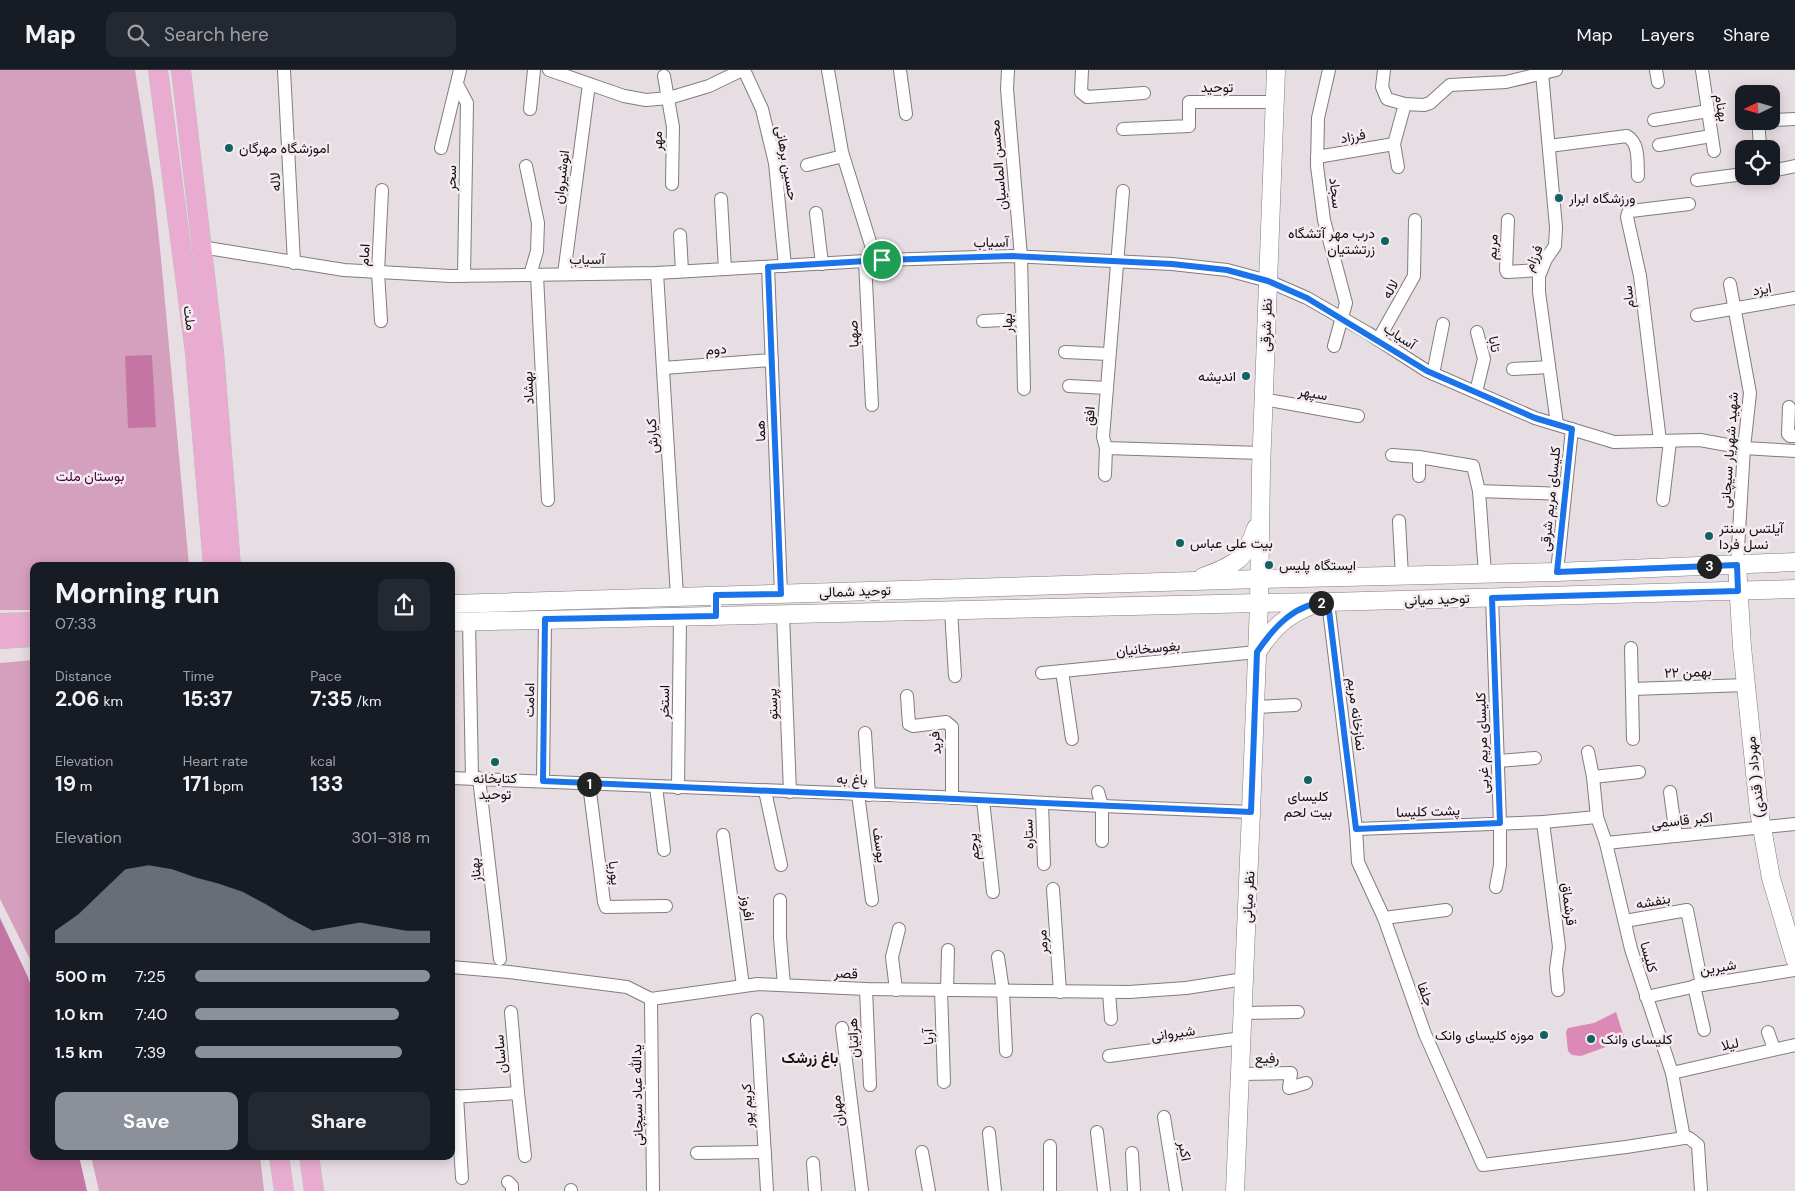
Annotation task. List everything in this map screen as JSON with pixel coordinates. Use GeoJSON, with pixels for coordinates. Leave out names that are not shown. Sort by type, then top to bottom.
{"type":"FeatureCollection","features":[{"type":"Feature","properties":{"kind":"main road","name":"ملت"},"geometry":{"type":"LineString","coordinates":[[158,70],[220,541],[229,562]]}},
{"type":"Feature","properties":{"kind":"main road","name":"ملت"},"geometry":{"type":"LineString","coordinates":[[181,70],[214,352],[220,541],[214,562]]}},
{"type":"Feature","properties":{"kind":"main road","name":"نظر شرقی"},"geometry":{"type":"LineString","coordinates":[[1259,603],[1261,453],[1276,70]]}},
{"type":"Feature","properties":{"kind":"main road"},"geometry":{"type":"LineString","coordinates":[[1190,581],[1233,564],[1247,551],[1260,516]]}},
{"type":"Feature","properties":{"kind":"main road"},"geometry":{"type":"LineString","coordinates":[[207,562],[220,541],[236,562]]}},
{"type":"Feature","properties":{"kind":"main road","name":"توحید میانی"},"geometry":{"type":"LineString","coordinates":[[1259,579],[1557,572],[1795,562]]}},
{"type":"Feature","properties":{"kind":"main road","name":"مهرداد ( قندی)"},"geometry":{"type":"LineString","coordinates":[[1737,565],[1746,685],[1762,827],[1771,878],[1795,959]]}},
{"type":"Feature","properties":{"kind":"main road","name":"توحید شمالی"},"geometry":{"type":"LineString","coordinates":[[455,604],[1259,579]]}},
{"type":"Feature","properties":{"kind":"main road","name":"توحید میانی"},"geometry":{"type":"LineString","coordinates":[[1259,603],[1795,589]]}},
{"type":"Feature","properties":{"kind":"main road"},"geometry":{"type":"LineString","coordinates":[[716,595],[716,616]]}},
{"type":"Feature","properties":{"kind":"main road"},"geometry":{"type":"LineString","coordinates":[[1257,652],[1271,631],[1284,619],[1299,610],[1324,602]]}},
{"type":"Feature","properties":{"kind":"main road","name":"توحید شمالی"},"geometry":{"type":"LineString","coordinates":[[455,622],[1259,603]]}},
{"type":"Feature","properties":{"kind":"main road","name":"نظر میانی"},"geometry":{"type":"LineString","coordinates":[[1235,1191],[1259,603]]}},
{"type":"Feature","properties":{"kind":"main road"},"geometry":{"type":"LineString","coordinates":[[0,623],[30,622]]}},
{"type":"Feature","properties":{"kind":"main road"},"geometry":{"type":"LineString","coordinates":[[0,638],[30,637]]}},
{"type":"Feature","properties":{"kind":"main road"},"geometry":{"type":"LineString","coordinates":[[280,1160],[284,1191]]}},
{"type":"Feature","properties":{"kind":"main road"},"geometry":{"type":"LineString","coordinates":[[310,1160],[314,1191]]}},
{"type":"Feature","properties":{"kind":"street","name":"لاله"},"geometry":{"type":"LineString","coordinates":[[284,70],[294,263]]}},
{"type":"Feature","properties":{"kind":"street","name":"سحر"},"geometry":{"type":"LineString","coordinates":[[442,148],[460,70]]}},
{"type":"Feature","properties":{"kind":"street"},"geometry":{"type":"LineString","coordinates":[[530,109],[534,70]]}},
{"type":"Feature","properties":{"kind":"street"},"geometry":{"type":"LineString","coordinates":[[549,70],[584,78],[624,96],[646,100],[669,98],[709,86],[743,70]]}},
{"type":"Feature","properties":{"kind":"street","name":"حسین برهانی"},"geometry":{"type":"LineString","coordinates":[[743,70],[762,110],[775,163],[786,266]]}},
{"type":"Feature","properties":{"kind":"street","name":"صهبا"},"geometry":{"type":"LineString","coordinates":[[828,70],[843,156],[870,261],[872,405]]}},
{"type":"Feature","properties":{"kind":"street"},"geometry":{"type":"LineString","coordinates":[[900,70],[906,114]]}},
{"type":"Feature","properties":{"kind":"street","name":"محسن الماسیان"},"geometry":{"type":"LineString","coordinates":[[1008,70],[1007,88],[1021,257]]}},
{"type":"Feature","properties":{"kind":"street"},"geometry":{"type":"LineString","coordinates":[[1082,70],[1081,92],[1087,97],[1144,93]]}},
{"type":"Feature","properties":{"kind":"street","name":"سجاد"},"geometry":{"type":"LineString","coordinates":[[1329,70],[1318,118],[1317,158],[1324,220],[1346,303],[1334,346]]}},
{"type":"Feature","properties":{"kind":"street"},"geometry":{"type":"LineString","coordinates":[[1384,70],[1382,84],[1386,97],[1405,104],[1424,105],[1430,103],[1448,86],[1506,82],[1537,73],[1556,70]]}},
{"type":"Feature","properties":{"kind":"street","name":"بهنام"},"geometry":{"type":"LineString","coordinates":[[1702,70],[1714,151]]}},
{"type":"Feature","properties":{"kind":"street","name":"فرزام"},"geometry":{"type":"LineString","coordinates":[[1537,73],[1549,146],[1556,237],[1555,246],[1546,259],[1539,276],[1539,292],[1557,424]]}},
{"type":"Feature","properties":{"kind":"street","name":"مهر"},"geometry":{"type":"LineString","coordinates":[[664,76],[673,127],[672,184]]}},
{"type":"Feature","properties":{"kind":"street","name":"انوشیروان"},"geometry":{"type":"LineString","coordinates":[[564,274],[584,78]]}},
{"type":"Feature","properties":{"kind":"street","name":"سحر"},"geometry":{"type":"LineString","coordinates":[[457,84],[467,103],[464,276]]}},
{"type":"Feature","properties":{"kind":"street","name":"توحید"},"geometry":{"type":"LineString","coordinates":[[1123,129],[1189,126],[1189,102],[1275,102]]}},
{"type":"Feature","properties":{"kind":"street"},"geometry":{"type":"LineString","coordinates":[[1398,167],[1394,144],[1405,104]]}},
{"type":"Feature","properties":{"kind":"street"},"geometry":{"type":"LineString","coordinates":[[1654,120],[1708,111]]}},
{"type":"Feature","properties":{"kind":"street"},"geometry":{"type":"LineString","coordinates":[[1780,120],[1795,119]]}},
{"type":"Feature","properties":{"kind":"street"},"geometry":{"type":"LineString","coordinates":[[1549,146],[1626,136],[1636,144],[1638,176]]}},
{"type":"Feature","properties":{"kind":"street"},"geometry":{"type":"LineString","coordinates":[[1660,146],[1711,136]]}},
{"type":"Feature","properties":{"kind":"street","name":"فرزاد"},"geometry":{"type":"LineString","coordinates":[[1317,158],[1394,144]]}},
{"type":"Feature","properties":{"kind":"street"},"geometry":{"type":"LineString","coordinates":[[807,165],[843,156]]}},
{"type":"Feature","properties":{"kind":"street","name":"بهشاد"},"geometry":{"type":"LineString","coordinates":[[526,166],[538,223],[534,275],[548,500]]}},
{"type":"Feature","properties":{"kind":"street"},"geometry":{"type":"LineString","coordinates":[[1780,169],[1795,166]]}},
{"type":"Feature","properties":{"kind":"street"},"geometry":{"type":"LineString","coordinates":[[1697,180],[1735,175]]}},
{"type":"Feature","properties":{"kind":"street","name":"امام"},"geometry":{"type":"LineString","coordinates":[[381,321],[378,272],[382,190]]}},
{"type":"Feature","properties":{"kind":"street","name":"افق"},"geometry":{"type":"LineString","coordinates":[[1105,475],[1106,448],[1102,437],[1123,190]]}},
{"type":"Feature","properties":{"kind":"street"},"geometry":{"type":"LineString","coordinates":[[721,199],[725,269]]}},
{"type":"Feature","properties":{"kind":"street","name":"سام"},"geometry":{"type":"LineString","coordinates":[[1665,441],[1640,276],[1627,217],[1628,213],[1631,212],[1689,204]]}},
{"type":"Feature","properties":{"kind":"street"},"geometry":{"type":"LineString","coordinates":[[816,213],[822,264]]}},
{"type":"Feature","properties":{"kind":"street","name":"لاله"},"geometry":{"type":"LineString","coordinates":[[1378,340],[1414,276],[1415,220]]}},
{"type":"Feature","properties":{"kind":"street","name":"مریم"},"geometry":{"type":"LineString","coordinates":[[1508,220],[1506,270],[1509,272],[1542,270]]}},
{"type":"Feature","properties":{"kind":"street"},"geometry":{"type":"LineString","coordinates":[[680,235],[682,272]]}},
{"type":"Feature","properties":{"kind":"street","name":"آسیاب"},"geometry":{"type":"LineString","coordinates":[[201,248],[344,270],[464,276],[657,274],[870,261],[1012,256],[1172,264],[1227,270],[1268,281],[1307,298],[1433,374],[1535,418],[1614,442],[1700,440],[1744,451]]}},
{"type":"Feature","properties":{"kind":"street","name":"بهار"},"geometry":{"type":"LineString","coordinates":[[1021,257],[1024,389]]}},
{"type":"Feature","properties":{"kind":"street","name":"هما"},"geometry":{"type":"LineString","coordinates":[[768,267],[781,594]]}},
{"type":"Feature","properties":{"kind":"street","name":"کیارش"},"geometry":{"type":"LineString","coordinates":[[657,274],[677,596]]}},
{"type":"Feature","properties":{"kind":"street","name":"شهید شهریار سیچانی"},"geometry":{"type":"LineString","coordinates":[[1730,284],[1750,393],[1744,451],[1737,565]]}},
{"type":"Feature","properties":{"kind":"street","name":"ایزد"},"geometry":{"type":"LineString","coordinates":[[1697,315],[1795,298]]}},
{"type":"Feature","properties":{"kind":"street"},"geometry":{"type":"LineString","coordinates":[[983,321],[1022,319]]}},
{"type":"Feature","properties":{"kind":"street"},"geometry":{"type":"LineString","coordinates":[[1433,374],[1443,324]]}},
{"type":"Feature","properties":{"kind":"street","name":"تابا"},"geometry":{"type":"LineString","coordinates":[[1476,392],[1484,359],[1477,332]]}},
{"type":"Feature","properties":{"kind":"street"},"geometry":{"type":"LineString","coordinates":[[1066,352],[1109,354]]}},
{"type":"Feature","properties":{"kind":"street","name":"دوم"},"geometry":{"type":"LineString","coordinates":[[663,368],[772,360]]}},
{"type":"Feature","properties":{"kind":"street"},"geometry":{"type":"LineString","coordinates":[[1513,369],[1549,367]]}},
{"type":"Feature","properties":{"kind":"street"},"geometry":{"type":"LineString","coordinates":[[1069,386],[1107,388]]}},
{"type":"Feature","properties":{"kind":"street","name":"سپهر"},"geometry":{"type":"LineString","coordinates":[[1264,400],[1358,416]]}},
{"type":"Feature","properties":{"kind":"street"},"geometry":{"type":"LineString","coordinates":[[1790,406],[1788,434],[1795,436]]}},
{"type":"Feature","properties":{"kind":"street","name":"کلیسای مریم شرقی"},"geometry":{"type":"LineString","coordinates":[[1557,572],[1572,429]]}},
{"type":"Feature","properties":{"kind":"street"},"geometry":{"type":"LineString","coordinates":[[1663,500],[1665,441]]}},
{"type":"Feature","properties":{"kind":"street"},"geometry":{"type":"LineString","coordinates":[[1106,448],[1261,453]]}},
{"type":"Feature","properties":{"kind":"street"},"geometry":{"type":"LineString","coordinates":[[1744,451],[1795,451]]}},
{"type":"Feature","properties":{"kind":"street"},"geometry":{"type":"LineString","coordinates":[[1744,451],[1795,458]]}},
{"type":"Feature","properties":{"kind":"street"},"geometry":{"type":"LineString","coordinates":[[1392,455],[1470,464],[1474,468],[1479,491],[1484,574]]}},
{"type":"Feature","properties":{"kind":"street"},"geometry":{"type":"LineString","coordinates":[[1419,457],[1419,476]]}},
{"type":"Feature","properties":{"kind":"street"},"geometry":{"type":"LineString","coordinates":[[1479,491],[1565,494]]}},
{"type":"Feature","properties":{"kind":"street"},"geometry":{"type":"LineString","coordinates":[[1399,522],[1402,576]]}},
{"type":"Feature","properties":{"kind":"street","name":"کلیسای مریم غربی"},"geometry":{"type":"LineString","coordinates":[[1492,598],[1500,823],[1500,865],[1496,886]]}},
{"type":"Feature","properties":{"kind":"street","name":"نمازخانه مریم"},"geometry":{"type":"LineString","coordinates":[[1324,602],[1356,829]]}},
{"type":"Feature","properties":{"kind":"street"},"geometry":{"type":"LineString","coordinates":[[951,610],[955,676]]}},
{"type":"Feature","properties":{"kind":"street","name":"پرستو"},"geometry":{"type":"LineString","coordinates":[[783,615],[790,792]]}},
{"type":"Feature","properties":{"kind":"street","name":"استخر"},"geometry":{"type":"LineString","coordinates":[[678,788],[680,617]]}},
{"type":"Feature","properties":{"kind":"street","name":"امامت"},"geometry":{"type":"LineString","coordinates":[[543,781],[545,619]]}},
{"type":"Feature","properties":{"kind":"street","name":"بهناز"},"geometry":{"type":"LineString","coordinates":[[469,622],[476,778],[500,959]]}},
{"type":"Feature","properties":{"kind":"street"},"geometry":{"type":"LineString","coordinates":[[1631,648],[1633,739]]}},
{"type":"Feature","properties":{"kind":"street","name":"بغوسخانیان"},"geometry":{"type":"LineString","coordinates":[[1042,673],[1257,652]]}},
{"type":"Feature","properties":{"kind":"street"},"geometry":{"type":"LineString","coordinates":[[1062,671],[1072,738]]}},
{"type":"Feature","properties":{"kind":"street","name":"۲۲ بهمن"},"geometry":{"type":"LineString","coordinates":[[1632,689],[1746,685]]}},
{"type":"Feature","properties":{"kind":"street","name":"فرید"},"geometry":{"type":"LineString","coordinates":[[907,696],[909,724],[913,726],[946,722],[952,727],[952,798]]}},
{"type":"Feature","properties":{"kind":"street"},"geometry":{"type":"LineString","coordinates":[[1255,707],[1295,705]]}},
{"type":"Feature","properties":{"kind":"street","name":"یوسف"},"geometry":{"type":"LineString","coordinates":[[865,734],[863,794],[872,900]]}},
{"type":"Feature","properties":{"kind":"street","name":"کلیسا"},"geometry":{"type":"LineString","coordinates":[[1588,752],[1593,777],[1597,817],[1606,843],[1631,949],[1672,1073],[1684,1138]]}},
{"type":"Feature","properties":{"kind":"street"},"geometry":{"type":"LineString","coordinates":[[1498,761],[1535,758]]}},
{"type":"Feature","properties":{"kind":"street"},"geometry":{"type":"LineString","coordinates":[[1593,777],[1639,772]]}},
{"type":"Feature","properties":{"kind":"street","name":"باغ به"},"geometry":{"type":"LineString","coordinates":[[455,778],[1251,812]]}},
{"type":"Feature","properties":{"kind":"street","name":"پوریا"},"geometry":{"type":"LineString","coordinates":[[589,784],[606,907],[666,906]]}},
{"type":"Feature","properties":{"kind":"street"},"geometry":{"type":"LineString","coordinates":[[656,787],[664,850]]}},
{"type":"Feature","properties":{"kind":"street"},"geometry":{"type":"LineString","coordinates":[[765,791],[781,865]]}},
{"type":"Feature","properties":{"kind":"street"},"geometry":{"type":"LineString","coordinates":[[1098,792],[1102,806],[1102,841]]}},
{"type":"Feature","properties":{"kind":"street"},"geometry":{"type":"LineString","coordinates":[[1670,792],[1676,836]]}},
{"type":"Feature","properties":{"kind":"street","name":"پرچم"},"geometry":{"type":"LineString","coordinates":[[983,800],[993,892]]}},
{"type":"Feature","properties":{"kind":"street","name":"ستاره"},"geometry":{"type":"LineString","coordinates":[[1042,803],[1044,864]]}},
{"type":"Feature","properties":{"kind":"street"},"geometry":{"type":"LineString","coordinates":[[1500,823],[1542,822],[1597,817]]}},
{"type":"Feature","properties":{"kind":"street","name":"قرشماق"},"geometry":{"type":"LineString","coordinates":[[1542,822],[1559,947],[1556,969],[1558,990]]}},
{"type":"Feature","properties":{"kind":"street","name":"پشت کلیسا"},"geometry":{"type":"LineString","coordinates":[[1356,829],[1500,823]]}},
{"type":"Feature","properties":{"kind":"street","name":"اکبر قاسمی"},"geometry":{"type":"LineString","coordinates":[[1606,843],[1795,824]]}},
{"type":"Feature","properties":{"kind":"street","name":"جلفا"},"geometry":{"type":"LineString","coordinates":[[1356,829],[1358,862],[1384,918],[1425,1034],[1483,1165],[1684,1138]]}},
{"type":"Feature","properties":{"kind":"street","name":"افروز"},"geometry":{"type":"LineString","coordinates":[[723,835],[743,986]]}},
{"type":"Feature","properties":{"kind":"street","name":"مرمر"},"geometry":{"type":"LineString","coordinates":[[1053,889],[1060,992]]}},
{"type":"Feature","properties":{"kind":"street"},"geometry":{"type":"LineString","coordinates":[[780,900],[780,938],[784,985]]}},
{"type":"Feature","properties":{"kind":"street"},"geometry":{"type":"LineString","coordinates":[[1384,918],[1446,910]]}},
{"type":"Feature","properties":{"kind":"street","name":"بنفشه"},"geometry":{"type":"LineString","coordinates":[[1625,921],[1687,910],[1698,986]]}},
{"type":"Feature","properties":{"kind":"street"},"geometry":{"type":"LineString","coordinates":[[896,990],[892,957],[899,929]]}},
{"type":"Feature","properties":{"kind":"street","name":"آریا"},"geometry":{"type":"LineString","coordinates":[[944,1082],[944,990],[948,950]]}},
{"type":"Feature","properties":{"kind":"street"},"geometry":{"type":"LineString","coordinates":[[998,957],[1003,991],[1006,1051]]}},
{"type":"Feature","properties":{"kind":"street"},"geometry":{"type":"LineString","coordinates":[[455,967],[509,972],[627,987],[651,999]]}},
{"type":"Feature","properties":{"kind":"street","name":"شیرین"},"geometry":{"type":"LineString","coordinates":[[1646,997],[1698,986],[1795,970]]}},
{"type":"Feature","properties":{"kind":"street","name":"قصر"},"geometry":{"type":"LineString","coordinates":[[651,999],[758,984],[896,990],[1109,992],[1186,988],[1244,979]]}},
{"type":"Feature","properties":{"kind":"street"},"geometry":{"type":"LineString","coordinates":[[1698,986],[1704,1030]]}},
{"type":"Feature","properties":{"kind":"street","name":"هراتیان"},"geometry":{"type":"LineString","coordinates":[[866,989],[870,1085]]}},
{"type":"Feature","properties":{"kind":"street"},"geometry":{"type":"LineString","coordinates":[[1109,992],[1112,1019]]}},
{"type":"Feature","properties":{"kind":"street","name":"یدالله عباد سیچانی"},"geometry":{"type":"LineString","coordinates":[[651,999],[653,1191]]}},
{"type":"Feature","properties":{"kind":"street","name":"ساسان"},"geometry":{"type":"LineString","coordinates":[[511,1012],[525,1156]]}},
{"type":"Feature","properties":{"kind":"street"},"geometry":{"type":"LineString","coordinates":[[1243,1014],[1298,1012]]}},
{"type":"Feature","properties":{"kind":"street","name":"کریم پور"},"geometry":{"type":"LineString","coordinates":[[757,1020],[768,1191]]}},
{"type":"Feature","properties":{"kind":"street","name":"مهران"},"geometry":{"type":"LineString","coordinates":[[842,1028],[862,1191]]}},
{"type":"Feature","properties":{"kind":"street"},"geometry":{"type":"LineString","coordinates":[[1768,1032],[1774,1050]]}},
{"type":"Feature","properties":{"kind":"street","name":"شیروانی"},"geometry":{"type":"LineString","coordinates":[[1109,1056],[1242,1038]]}},
{"type":"Feature","properties":{"kind":"street","name":"لیلا"},"geometry":{"type":"LineString","coordinates":[[1672,1073],[1795,1045]]}},
{"type":"Feature","properties":{"kind":"street","name":"رفیع"},"geometry":{"type":"LineString","coordinates":[[1241,1074],[1291,1073],[1289,1088],[1306,1083]]}},
{"type":"Feature","properties":{"kind":"street","name":"ساسان"},"geometry":{"type":"LineString","coordinates":[[455,1096],[518,1093]]}},
{"type":"Feature","properties":{"kind":"street"},"geometry":{"type":"LineString","coordinates":[[455,1106],[462,1178]]}},
{"type":"Feature","properties":{"kind":"street","name":"اکبر"},"geometry":{"type":"LineString","coordinates":[[1164,1117],[1176,1191]]}},
{"type":"Feature","properties":{"kind":"street"},"geometry":{"type":"LineString","coordinates":[[1097,1132],[1104,1191]]}},
{"type":"Feature","properties":{"kind":"street"},"geometry":{"type":"LineString","coordinates":[[989,1133],[995,1191]]}},
{"type":"Feature","properties":{"kind":"street"},"geometry":{"type":"LineString","coordinates":[[1684,1138],[1690,1138],[1698,1145],[1701,1191]]}},
{"type":"Feature","properties":{"kind":"street"},"geometry":{"type":"LineString","coordinates":[[1050,1146],[1050,1191]]}},
{"type":"Feature","properties":{"kind":"street"},"geometry":{"type":"LineString","coordinates":[[697,1152],[765,1152]]}},
{"type":"Feature","properties":{"kind":"street"},"geometry":{"type":"LineString","coordinates":[[922,1152],[929,1191]]}},
{"type":"Feature","properties":{"kind":"street"},"geometry":{"type":"LineString","coordinates":[[1132,1153],[1134,1191]]}},
{"type":"Feature","properties":{"kind":"street"},"geometry":{"type":"LineString","coordinates":[[813,1163],[815,1191]]}},
{"type":"Feature","properties":{"kind":"green space","name":"بوستان ملت"},"geometry":{"type":"Polygon","coordinates":[[[0,70],[135,70],[154,191],[189,562],[30,562],[30,610],[0,610],[0,70]]]}},
{"type":"Feature","properties":{"kind":"green space"},"geometry":{"type":"Polygon","coordinates":[[[30,660],[30,959],[0,899],[0,663],[30,660]]]}},
{"type":"Feature","properties":{"kind":"green space"},"geometry":{"type":"Polygon","coordinates":[[[92,1160],[260,1160],[264,1191],[99,1191],[92,1160]]]}},
{"type":"Feature","properties":{"kind":"shaded area"},"geometry":{"type":"Polygon","coordinates":[[[152,355],[156,427],[128,428],[125,356],[152,355]]]}},
{"type":"Feature","properties":{"kind":"shaded area"},"geometry":{"type":"Polygon","coordinates":[[[0,918],[30,983],[30,1160],[80,1160],[87,1191],[0,1191],[0,918]]]}},
{"type":"Feature","properties":{"kind":"shaded area"},"geometry":{"type":"Polygon","coordinates":[[[1616,1012],[1625,1040],[1581,1056],[1572,1055],[1568,1051],[1566,1032],[1568,1028],[1594,1023],[1616,1012]]]}},
{"type":"Feature","properties":{"kind":"place","name":"اموزشگاه مهرگان"},"geometry":{"type":"Point","coordinates":[229,148]}},
{"type":"Feature","properties":{"kind":"place","name":"ورزشگاه ابرار"},"geometry":{"type":"Point","coordinates":[1559,198]}},
{"type":"Feature","properties":{"kind":"place","name":"درب مهر آتشگاه زرتشتیان"},"geometry":{"type":"Point","coordinates":[1385,241]}},
{"type":"Feature","properties":{"kind":"place","name":"اندیشه"},"geometry":{"type":"Point","coordinates":[1246,376]}},
{"type":"Feature","properties":{"kind":"place","name":"آیلتس سنتر نسل فردا"},"geometry":{"type":"Point","coordinates":[1709,536]}},
{"type":"Feature","properties":{"kind":"place","name":"بیت علی عباس"},"geometry":{"type":"Point","coordinates":[1180,543]}},
{"type":"Feature","properties":{"kind":"place","name":"ایستگاه پلیس"},"geometry":{"type":"Point","coordinates":[1269,565]}},
{"type":"Feature","properties":{"kind":"place","name":"کتابخانه توحید"},"geometry":{"type":"Point","coordinates":[495,762]}},
{"type":"Feature","properties":{"kind":"place","name":"کلیسای بیت لحم"},"geometry":{"type":"Point","coordinates":[1308,780]}},
{"type":"Feature","properties":{"kind":"place","name":"موزه کلیسای وانک"},"geometry":{"type":"Point","coordinates":[1544,1035]}},
{"type":"Feature","properties":{"kind":"place","name":"کلیسای وانک"},"geometry":{"type":"Point","coordinates":[1591,1039]}},
{"type":"Feature","properties":{"kind":"district","name":"باغ زرشک"},"geometry":{"type":"Point","coordinates":[810,1058]}},
{"type":"Feature","properties":{"kind":"route"},"geometry":{"type":"LineString","coordinates":[[1012,256],[1172,264],[1227,270],[1268,281],[1307,298],[1427,371],[1535,418],[1572,429],[1557,572],[1737,565],[1738,591],[1492,598],[1500,823],[1356,829],[1328,602],[1299,610],[1284,619],[1271,631],[1257,652],[1251,812],[543,781],[545,619],[716,616],[716,595],[781,594],[768,267],[882,260],[1012,256]]}}]}
